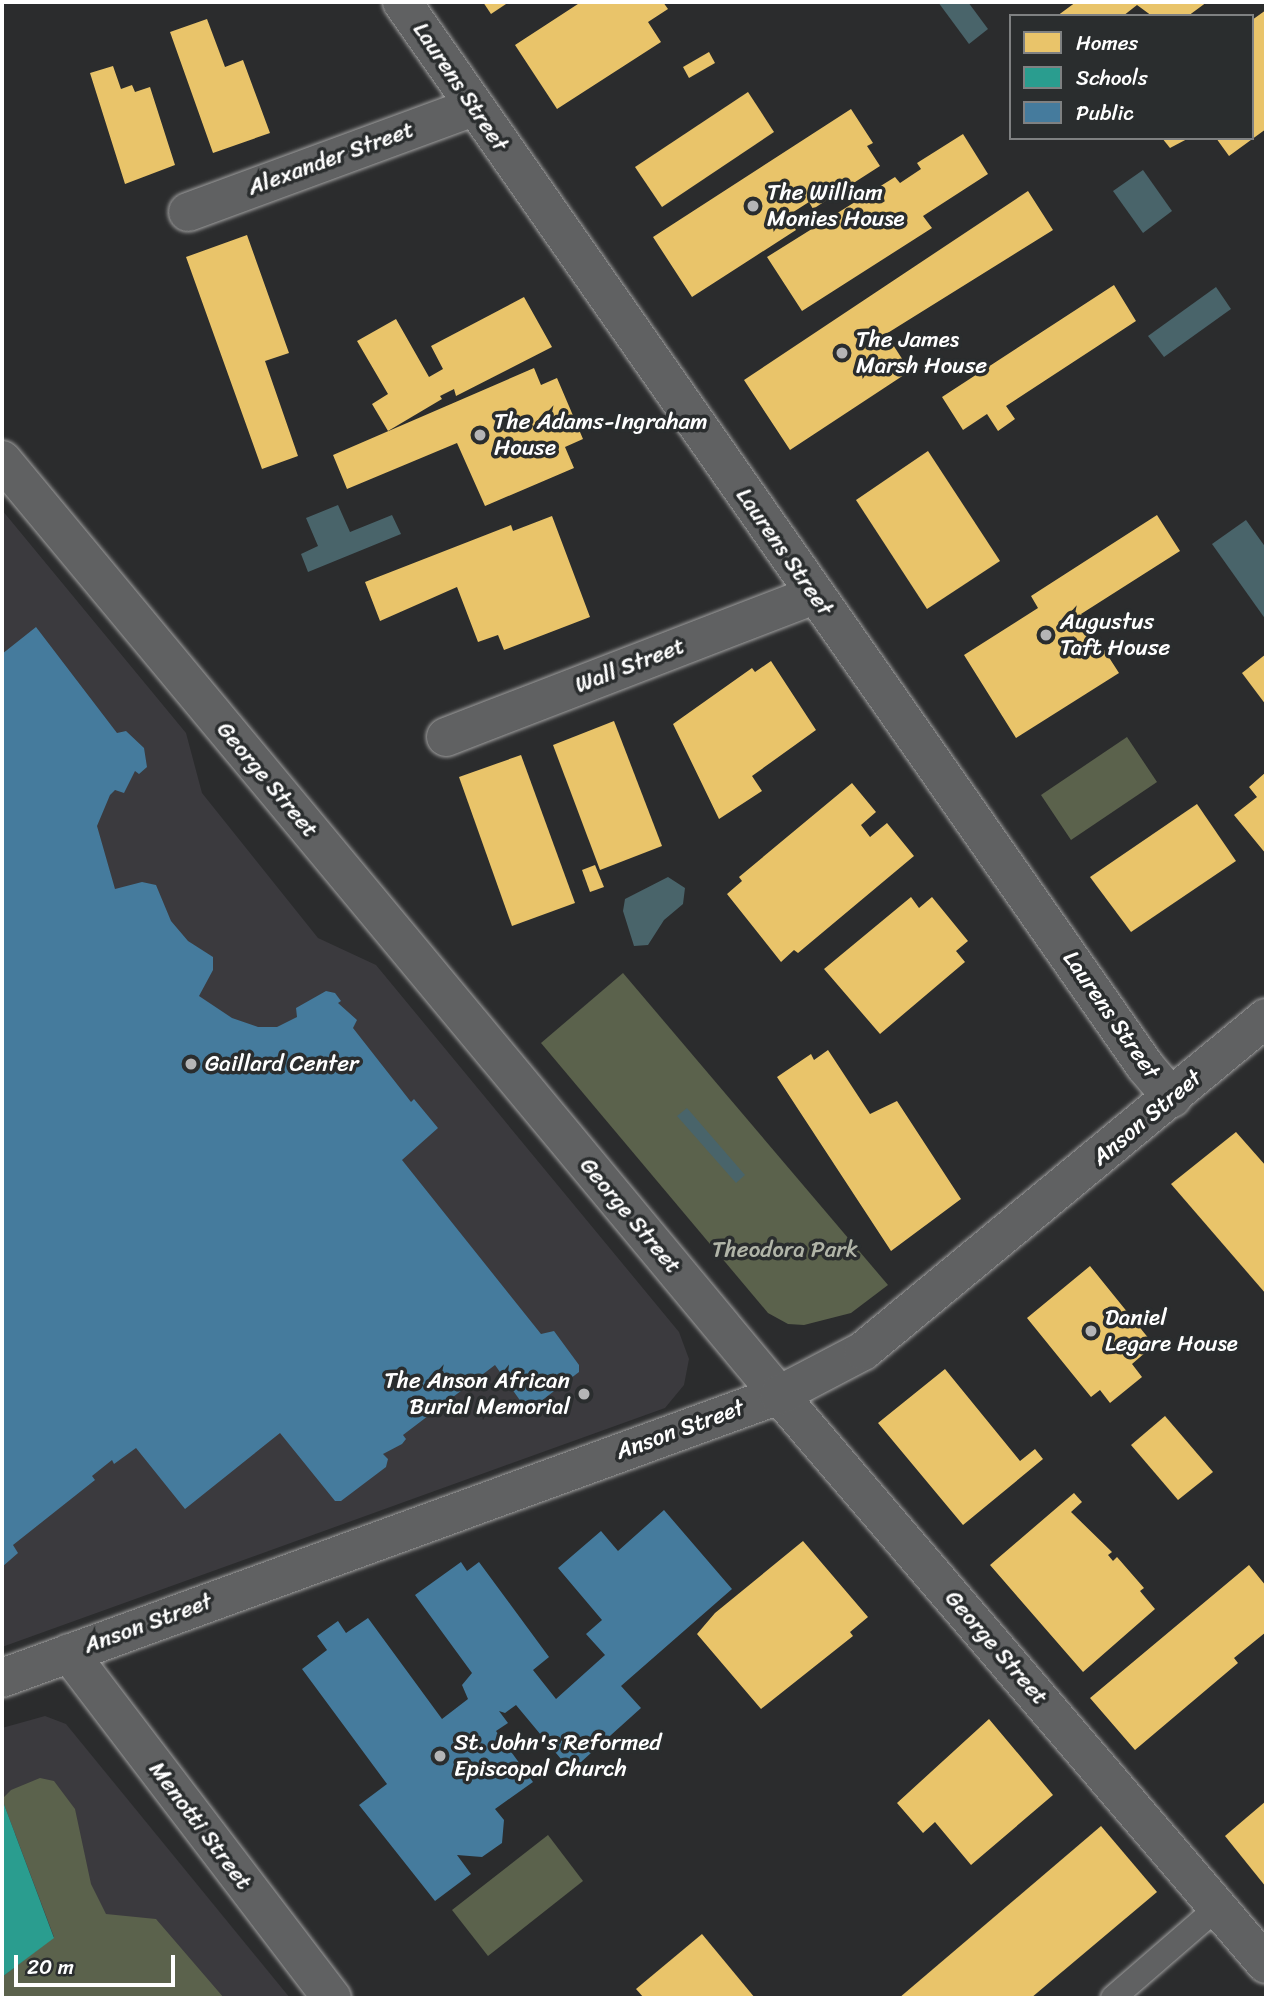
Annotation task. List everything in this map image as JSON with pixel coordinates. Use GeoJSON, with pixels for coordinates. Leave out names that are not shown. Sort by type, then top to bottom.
{"type":"FeatureCollection","features":[{"type":"Feature","properties":{"kind":"street","name":"Laurens Street"},"geometry":{"type":"LineString","coordinates":[[402,2],[814,595],[1172,1098]]}},
{"type":"Feature","properties":{"kind":"street","name":"Alexander Street"},"geometry":{"type":"LineString","coordinates":[[188,212],[474,107]]}},
{"type":"Feature","properties":{"kind":"street","name":"George Street"},"geometry":{"type":"LineString","coordinates":[[2,460],[779,1395],[1266,1964]]}},
{"type":"Feature","properties":{"kind":"street","name":"Wall Street"},"geometry":{"type":"LineString","coordinates":[[446,737],[814,595]]}},
{"type":"Feature","properties":{"kind":"street","name":"Anson Street"},"geometry":{"type":"LineString","coordinates":[[2,1678],[779,1395],[863,1352],[1266,1018]]}},
{"type":"Feature","properties":{"kind":"street","name":"Menotti Street"},"geometry":{"type":"LineString","coordinates":[[69,1653],[332,1998]]}},
{"type":"Feature","properties":{"kind":"lane"},"geometry":{"type":"LineString","coordinates":[[1113,1998],[1217,1907]]}},
{"type":"Feature","properties":{"kind":"shaded area","name":"Gaillard Center"},"geometry":{"type":"Polygon","coordinates":[[[2,510],[186,733],[202,793],[318,938],[376,965],[679,1332],[689,1359],[684,1385],[665,1408],[2,1647],[2,510]]]}},
{"type":"Feature","properties":{"kind":"shaded area"},"geometry":{"type":"Polygon","coordinates":[[[45,1716],[66,1724],[290,1998],[2,1998],[2,1728],[45,1716]]]}},
{"type":"Feature","properties":{"kind":"green space"},"geometry":{"type":"Polygon","coordinates":[[[1127,737],[1157,782],[1071,840],[1041,795],[1127,737]]]}},
{"type":"Feature","properties":{"kind":"green space","name":"Theodora Park"},"geometry":{"type":"Polygon","coordinates":[[[623,973],[888,1285],[851,1313],[804,1325],[788,1324],[768,1313],[541,1043],[623,973]]]}},
{"type":"Feature","properties":{"kind":"green space"},"geometry":{"type":"Polygon","coordinates":[[[40,1778],[54,1781],[75,1809],[91,1884],[106,1914],[156,1919],[224,1998],[2,1998],[2,1977],[54,1937],[2,1799],[11,1790],[40,1778]]]}},
{"type":"Feature","properties":{"kind":"green space"},"geometry":{"type":"Polygon","coordinates":[[[548,1835],[583,1881],[488,1956],[452,1910],[548,1835]]]}},
{"type":"Feature","properties":{"kind":"water"},"geometry":{"type":"Polygon","coordinates":[[[938,2],[968,2],[988,29],[969,44],[938,2]]]}},
{"type":"Feature","properties":{"kind":"water"},"geometry":{"type":"Polygon","coordinates":[[[1143,170],[1172,211],[1143,233],[1113,191],[1143,170]]]}},
{"type":"Feature","properties":{"kind":"water"},"geometry":{"type":"Polygon","coordinates":[[[1216,287],[1231,309],[1164,357],[1148,336],[1216,287]]]}},
{"type":"Feature","properties":{"kind":"water"},"geometry":{"type":"Polygon","coordinates":[[[338,505],[350,532],[392,515],[401,534],[308,572],[301,554],[318,546],[306,518],[338,505]]]}},
{"type":"Feature","properties":{"kind":"water"},"geometry":{"type":"Polygon","coordinates":[[[1246,520],[1266,548],[1266,620],[1212,544],[1246,520]]]}},
{"type":"Feature","properties":{"kind":"water"},"geometry":{"type":"Polygon","coordinates":[[[668,877],[685,888],[683,904],[664,920],[648,945],[634,946],[623,911],[625,899],[668,877]]]}},
{"type":"Feature","properties":{"kind":"water"},"geometry":{"type":"Polygon","coordinates":[[[687,1108],[745,1175],[736,1183],[677,1116],[687,1108]]]}},
{"type":"Feature","properties":{"kind":"building: Homes"},"geometry":{"type":"Polygon","coordinates":[[[483,2],[509,2],[491,14],[483,2]]]}},
{"type":"Feature","properties":{"kind":"building: Homes"},"geometry":{"type":"Polygon","coordinates":[[[581,2],[663,2],[668,9],[648,22],[661,42],[557,109],[515,45],[581,2]]]}},
{"type":"Feature","properties":{"kind":"building: Homes"},"geometry":{"type":"Polygon","coordinates":[[[1076,2],[1207,2],[1191,14],[1149,14],[1137,5],[1126,14],[1060,14],[1076,2]]]}},
{"type":"Feature","properties":{"kind":"building: Homes"},"geometry":{"type":"Polygon","coordinates":[[[1266,10],[1266,129],[1254,138],[1254,19],[1266,10]]]}},
{"type":"Feature","properties":{"kind":"building: Homes"},"geometry":{"type":"Polygon","coordinates":[[[207,19],[225,67],[243,60],[270,133],[213,153],[170,32],[207,19]]]}},
{"type":"Feature","properties":{"kind":"building: Homes"},"geometry":{"type":"Polygon","coordinates":[[[709,52],[715,63],[689,78],[683,67],[709,52]]]}},
{"type":"Feature","properties":{"kind":"building: Homes"},"geometry":{"type":"Polygon","coordinates":[[[113,66],[121,89],[132,85],[135,92],[150,87],[175,165],[125,184],[90,73],[113,66]]]}},
{"type":"Feature","properties":{"kind":"building: Homes"},"geometry":{"type":"Polygon","coordinates":[[[748,92],[774,132],[662,207],[635,167],[748,92]]]}},
{"type":"Feature","properties":{"kind":"building: Homes","name":"The William Monies House"},"geometry":{"type":"Polygon","coordinates":[[[851,109],[873,143],[867,146],[880,166],[813,209],[809,202],[787,216],[796,230],[692,297],[653,237],[851,109]]]}},
{"type":"Feature","properties":{"kind":"building: Homes"},"geometry":{"type":"Polygon","coordinates":[[[963,134],[988,174],[923,216],[932,228],[802,311],[767,257],[895,177],[900,183],[921,169],[917,163],[963,134]]]}},
{"type":"Feature","properties":{"kind":"building: Homes"},"geometry":{"type":"Polygon","coordinates":[[[1164,140],[1185,140],[1170,148],[1164,140]]]}},
{"type":"Feature","properties":{"kind":"building: Homes"},"geometry":{"type":"Polygon","coordinates":[[[1217,140],[1251,140],[1229,156],[1217,140]]]}},
{"type":"Feature","properties":{"kind":"building: Homes","name":"The James Marsh House"},"geometry":{"type":"Polygon","coordinates":[[[1028,191],[1053,230],[886,334],[910,371],[790,450],[744,380],[1028,191]]]}},
{"type":"Feature","properties":{"kind":"building: Homes"},"geometry":{"type":"Polygon","coordinates":[[[247,235],[289,353],[265,361],[298,456],[262,469],[186,257],[247,235]]]}},
{"type":"Feature","properties":{"kind":"building: Homes"},"geometry":{"type":"Polygon","coordinates":[[[1114,285],[1136,321],[1006,406],[1015,419],[998,431],[987,414],[963,430],[942,397],[1114,285]]]}},
{"type":"Feature","properties":{"kind":"building: Homes"},"geometry":{"type":"Polygon","coordinates":[[[524,297],[552,347],[456,396],[454,389],[440,396],[442,399],[388,431],[372,404],[388,394],[357,341],[396,319],[429,377],[443,369],[431,346],[524,297]]]}},
{"type":"Feature","properties":{"kind":"building: Homes","name":"The Adams-Ingraham House"},"geometry":{"type":"Polygon","coordinates":[[[534,368],[541,385],[557,378],[583,439],[565,447],[574,468],[485,506],[457,443],[347,489],[333,455],[534,368]]]}},
{"type":"Feature","properties":{"kind":"building: Homes"},"geometry":{"type":"Polygon","coordinates":[[[928,451],[1000,561],[927,609],[856,500],[928,451]]]}},
{"type":"Feature","properties":{"kind":"building: Homes","name":"Augustus Taft House"},"geometry":{"type":"Polygon","coordinates":[[[1157,515],[1180,551],[1081,614],[1119,673],[1016,738],[964,655],[1038,608],[1031,596],[1157,515]]]}},
{"type":"Feature","properties":{"kind":"building: Homes"},"geometry":{"type":"Polygon","coordinates":[[[552,516],[590,617],[504,650],[498,635],[478,642],[457,587],[380,621],[365,582],[511,525],[513,531],[552,516]]]}},
{"type":"Feature","properties":{"kind":"building: Homes"},"geometry":{"type":"Polygon","coordinates":[[[1266,654],[1266,705],[1242,673],[1266,654]]]}},
{"type":"Feature","properties":{"kind":"building: Homes"},"geometry":{"type":"Polygon","coordinates":[[[771,661],[816,730],[752,776],[762,791],[719,819],[673,724],[752,668],[755,672],[771,661]]]}},
{"type":"Feature","properties":{"kind":"building: Homes"},"geometry":{"type":"Polygon","coordinates":[[[614,721],[662,846],[600,870],[553,745],[614,721]]]}},
{"type":"Feature","properties":{"kind":"building: Homes"},"geometry":{"type":"Polygon","coordinates":[[[521,755],[575,903],[512,926],[459,777],[521,755]]]}},
{"type":"Feature","properties":{"kind":"building: Homes"},"geometry":{"type":"Polygon","coordinates":[[[1266,772],[1266,854],[1234,815],[1257,797],[1249,787],[1266,772]]]}},
{"type":"Feature","properties":{"kind":"building: Homes"},"geometry":{"type":"Polygon","coordinates":[[[852,783],[876,812],[861,825],[870,837],[887,823],[914,856],[798,953],[794,950],[781,962],[727,894],[742,881],[739,877],[852,783]]]}},
{"type":"Feature","properties":{"kind":"building: Homes"},"geometry":{"type":"Polygon","coordinates":[[[1197,804],[1236,861],[1131,932],[1090,877],[1197,804]]]}},
{"type":"Feature","properties":{"kind":"building: Homes"},"geometry":{"type":"Polygon","coordinates":[[[595,865],[604,887],[590,892],[582,870],[595,865]]]}},
{"type":"Feature","properties":{"kind":"building: Homes"},"geometry":{"type":"Polygon","coordinates":[[[911,897],[919,908],[932,897],[968,941],[956,951],[965,962],[880,1034],[824,969],[911,897]]]}},
{"type":"Feature","properties":{"kind":"building: Homes"},"geometry":{"type":"Polygon","coordinates":[[[828,1050],[870,1114],[897,1101],[961,1199],[891,1251],[777,1077],[811,1054],[814,1060],[828,1050]]]}},
{"type":"Feature","properties":{"kind":"building: Homes"},"geometry":{"type":"Polygon","coordinates":[[[1236,1132],[1266,1166],[1266,1294],[1171,1184],[1236,1132]]]}},
{"type":"Feature","properties":{"kind":"building: Homes","name":"Daniel Legare House"},"geometry":{"type":"Polygon","coordinates":[[[1090,1266],[1154,1345],[1132,1364],[1142,1377],[1110,1403],[1100,1390],[1091,1397],[1027,1318],[1090,1266]]]}},
{"type":"Feature","properties":{"kind":"building: Homes"},"geometry":{"type":"Polygon","coordinates":[[[945,1369],[1020,1461],[1035,1449],[1043,1459],[963,1525],[878,1423],[945,1369]]]}},
{"type":"Feature","properties":{"kind":"building: Homes"},"geometry":{"type":"Polygon","coordinates":[[[1165,1416],[1213,1472],[1178,1500],[1131,1445],[1165,1416]]]}},
{"type":"Feature","properties":{"kind":"building: Homes"},"geometry":{"type":"Polygon","coordinates":[[[1074,1493],[1082,1502],[1071,1512],[1112,1552],[1108,1555],[1113,1561],[1117,1557],[1144,1588],[1140,1591],[1155,1609],[1083,1672],[990,1565],[1074,1493]]]}},
{"type":"Feature","properties":{"kind":"building: Homes"},"geometry":{"type":"Polygon","coordinates":[[[803,1541],[868,1617],[850,1632],[853,1636],[761,1709],[697,1634],[715,1613],[803,1541]]]}},
{"type":"Feature","properties":{"kind":"building: Homes"},"geometry":{"type":"Polygon","coordinates":[[[1249,1565],[1266,1586],[1266,1632],[1234,1658],[1238,1663],[1135,1750],[1090,1698],[1249,1565]]]}},
{"type":"Feature","properties":{"kind":"building: Homes"},"geometry":{"type":"Polygon","coordinates":[[[989,1719],[1053,1795],[971,1865],[935,1822],[923,1833],[897,1803],[989,1719]]]}},
{"type":"Feature","properties":{"kind":"building: Homes"},"geometry":{"type":"Polygon","coordinates":[[[1266,1801],[1266,1887],[1225,1836],[1266,1801]]]}},
{"type":"Feature","properties":{"kind":"building: Homes"},"geometry":{"type":"Polygon","coordinates":[[[1101,1826],[1157,1892],[1031,1998],[899,1998],[1101,1826]]]}},
{"type":"Feature","properties":{"kind":"building: Homes"},"geometry":{"type":"Polygon","coordinates":[[[702,1934],[755,1998],[644,1998],[636,1989],[702,1934]]]}},
{"type":"Feature","properties":{"kind":"building: Schools"},"geometry":{"type":"Polygon","coordinates":[[[2,1799],[54,1938],[2,1977],[2,1799]]]}},
{"type":"Feature","properties":{"kind":"building: Public","name":"Gaillard Center"},"geometry":{"type":"Polygon","coordinates":[[[36,627],[117,733],[126,731],[144,748],[147,767],[139,774],[135,771],[124,793],[115,790],[110,795],[97,826],[115,889],[142,882],[156,885],[171,921],[188,941],[213,957],[213,970],[199,996],[232,1018],[258,1027],[277,1027],[297,1017],[296,1008],[326,991],[335,993],[341,1001],[338,1003],[357,1020],[353,1028],[411,1102],[414,1099],[438,1128],[402,1160],[541,1334],[554,1331],[579,1365],[579,1372],[532,1408],[524,1406],[495,1365],[403,1435],[406,1439],[402,1444],[383,1454],[388,1459],[386,1467],[341,1501],[335,1501],[280,1433],[185,1509],[136,1448],[114,1464],[112,1460],[92,1476],[95,1480],[13,1545],[18,1553],[2,1567],[2,654],[36,627]]]}},
{"type":"Feature","properties":{"kind":"building: Public"},"geometry":{"type":"Polygon","coordinates":[[[664,1510],[732,1589],[621,1686],[641,1708],[571,1771],[516,1705],[505,1713],[499,1711],[508,1723],[496,1731],[533,1782],[495,1809],[504,1820],[502,1843],[482,1857],[457,1855],[471,1874],[435,1901],[359,1805],[387,1784],[302,1669],[327,1650],[317,1636],[338,1621],[346,1633],[368,1618],[442,1719],[468,1699],[462,1685],[472,1673],[415,1595],[461,1562],[467,1571],[479,1562],[549,1657],[533,1670],[556,1699],[605,1655],[586,1634],[602,1620],[558,1568],[601,1531],[618,1551],[664,1510]]]}},
{"type":"Feature","properties":{"kind":"place","name":"The William Monies House"},"geometry":{"type":"Point","coordinates":[753,206]}},
{"type":"Feature","properties":{"kind":"place","name":"The James Marsh House"},"geometry":{"type":"Point","coordinates":[842,353]}},
{"type":"Feature","properties":{"kind":"place","name":"The Adams-Ingraham House"},"geometry":{"type":"Point","coordinates":[480,435]}},
{"type":"Feature","properties":{"kind":"place","name":"Augustus Taft House"},"geometry":{"type":"Point","coordinates":[1046,635]}},
{"type":"Feature","properties":{"kind":"place","name":"Gaillard Center"},"geometry":{"type":"Point","coordinates":[191,1064]}},
{"type":"Feature","properties":{"kind":"place","name":"Daniel Legare House"},"geometry":{"type":"Point","coordinates":[1091,1331]}},
{"type":"Feature","properties":{"kind":"place","name":"The Anson African Burial Memorial"},"geometry":{"type":"Point","coordinates":[584,1394]}},
{"type":"Feature","properties":{"kind":"place","name":"St. John's Reformed Episcopal Church"},"geometry":{"type":"Point","coordinates":[440,1756]}}]}
